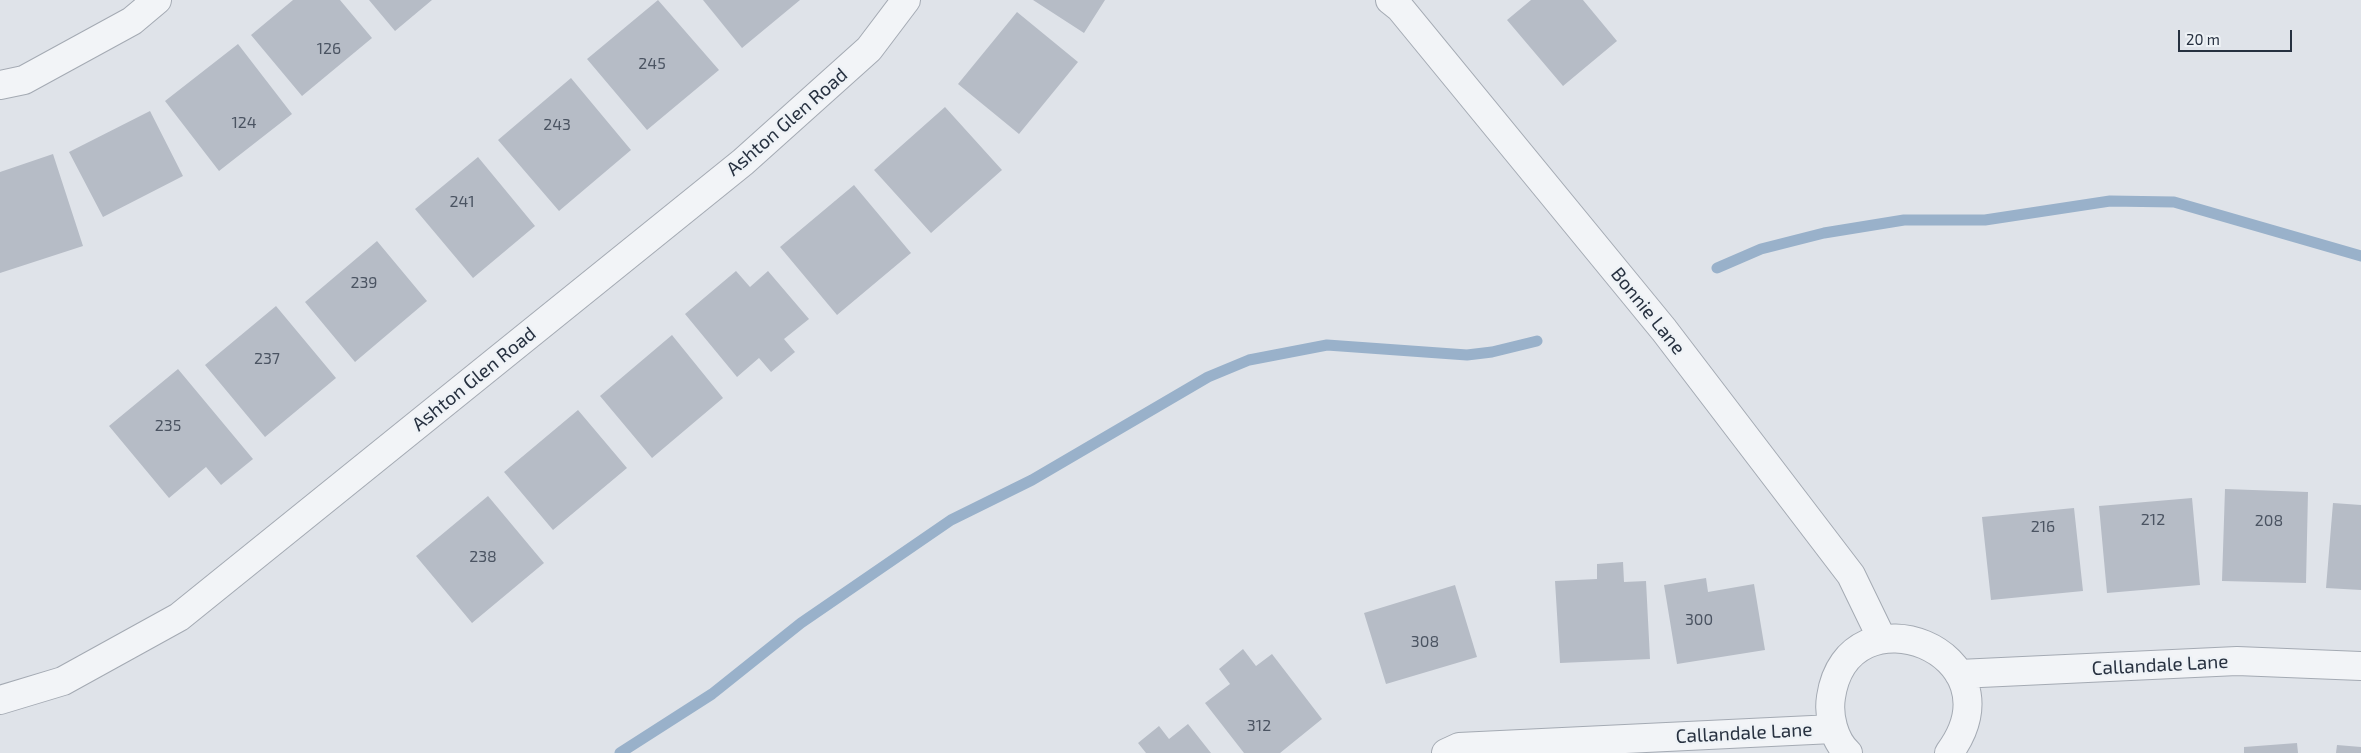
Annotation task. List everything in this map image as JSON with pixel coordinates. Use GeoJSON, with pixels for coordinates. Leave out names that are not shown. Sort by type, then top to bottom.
{"type":"FeatureCollection","features":[{"type":"Feature","properties":{"kind":"street"},"geometry":{"type":"LineString","coordinates":[[0,85],[33,76],[132,20],[157,0]]}},
{"type":"Feature","properties":{"kind":"street","name":"Ashton Glen Road"},"geometry":{"type":"LineString","coordinates":[[0,700],[63,681],[179,617],[743,162],[869,50],[906,0]]}},
{"type":"Feature","properties":{"kind":"street","name":"Bonnie Lane"},"geometry":{"type":"LineString","coordinates":[[1390,0],[1407,16],[1664,330],[1851,575],[1882,639]]}},
{"type":"Feature","properties":{"kind":"street"},"geometry":{"type":"LineString","coordinates":[[1848,753],[1833,729],[1829,706],[1833,684],[1844,663],[1861,648],[1882,639],[1905,638],[1927,644],[1946,656],[1959,674],[1966,695],[1967,718],[1959,739],[1949,753]]}},
{"type":"Feature","properties":{"kind":"street","name":"Callandale Lane"},"geometry":{"type":"LineString","coordinates":[[1959,674],[2238,661],[2361,666]]}},
{"type":"Feature","properties":{"kind":"street","name":"Callandale Lane"},"geometry":{"type":"LineString","coordinates":[[1446,753],[1459,747],[1833,729]]}},
{"type":"Feature","properties":{"kind":"building"},"geometry":{"type":"Polygon","coordinates":[[[293,0],[340,0],[372,38],[302,96],[251,35],[293,0]]]}},
{"type":"Feature","properties":{"kind":"building"},"geometry":{"type":"Polygon","coordinates":[[[369,0],[432,0],[395,31],[369,0]]]}},
{"type":"Feature","properties":{"kind":"building"},"geometry":{"type":"Polygon","coordinates":[[[658,0],[719,70],[647,130],[587,59],[658,0]]]}},
{"type":"Feature","properties":{"kind":"building"},"geometry":{"type":"Polygon","coordinates":[[[703,0],[800,0],[742,48],[703,0]]]}},
{"type":"Feature","properties":{"kind":"building"},"geometry":{"type":"Polygon","coordinates":[[[1033,0],[1105,0],[1084,33],[1033,0]]]}},
{"type":"Feature","properties":{"kind":"building"},"geometry":{"type":"Polygon","coordinates":[[[1531,0],[1583,0],[1617,41],[1563,86],[1507,20],[1531,0]]]}},
{"type":"Feature","properties":{"kind":"building"},"geometry":{"type":"Polygon","coordinates":[[[1017,12],[1078,62],[1019,134],[958,84],[1017,12]]]}},
{"type":"Feature","properties":{"kind":"building"},"geometry":{"type":"Polygon","coordinates":[[[238,44],[292,114],[219,171],[165,101],[238,44]]]}},
{"type":"Feature","properties":{"kind":"building"},"geometry":{"type":"Polygon","coordinates":[[[571,78],[631,150],[559,211],[498,140],[571,78]]]}},
{"type":"Feature","properties":{"kind":"building"},"geometry":{"type":"Polygon","coordinates":[[[945,107],[1002,170],[931,233],[874,170],[945,107]]]}},
{"type":"Feature","properties":{"kind":"building"},"geometry":{"type":"Polygon","coordinates":[[[150,111],[183,176],[103,217],[69,152],[150,111]]]}},
{"type":"Feature","properties":{"kind":"building"},"geometry":{"type":"Polygon","coordinates":[[[53,154],[83,246],[0,273],[0,172],[53,154]]]}},
{"type":"Feature","properties":{"kind":"building"},"geometry":{"type":"Polygon","coordinates":[[[478,157],[535,226],[473,278],[415,209],[478,157]]]}},
{"type":"Feature","properties":{"kind":"building"},"geometry":{"type":"Polygon","coordinates":[[[854,185],[911,253],[837,315],[780,247],[854,185]]]}},
{"type":"Feature","properties":{"kind":"building"},"geometry":{"type":"Polygon","coordinates":[[[377,241],[427,301],[355,362],[305,302],[377,241]]]}},
{"type":"Feature","properties":{"kind":"building"},"geometry":{"type":"Polygon","coordinates":[[[736,271],[750,287],[768,271],[809,319],[784,339],[795,352],[771,372],[759,358],[737,377],[685,314],[736,271]]]}},
{"type":"Feature","properties":{"kind":"building"},"geometry":{"type":"Polygon","coordinates":[[[276,306],[336,378],[265,437],[205,365],[276,306]]]}},
{"type":"Feature","properties":{"kind":"building"},"geometry":{"type":"Polygon","coordinates":[[[672,335],[723,398],[652,458],[600,396],[672,335]]]}},
{"type":"Feature","properties":{"kind":"building"},"geometry":{"type":"Polygon","coordinates":[[[178,369],[253,459],[221,485],[206,467],[169,498],[109,426],[178,369]]]}},
{"type":"Feature","properties":{"kind":"building"},"geometry":{"type":"Polygon","coordinates":[[[578,410],[627,468],[553,530],[504,472],[578,410]]]}},
{"type":"Feature","properties":{"kind":"building"},"geometry":{"type":"Polygon","coordinates":[[[2225,489],[2308,492],[2306,583],[2222,581],[2225,489]]]}},
{"type":"Feature","properties":{"kind":"building"},"geometry":{"type":"Polygon","coordinates":[[[488,496],[544,563],[472,623],[416,556],[488,496]]]}},
{"type":"Feature","properties":{"kind":"building"},"geometry":{"type":"Polygon","coordinates":[[[2192,498],[2200,585],[2107,593],[2099,506],[2192,498]]]}},
{"type":"Feature","properties":{"kind":"building"},"geometry":{"type":"Polygon","coordinates":[[[2333,503],[2361,505],[2361,590],[2326,588],[2333,503]]]}},
{"type":"Feature","properties":{"kind":"building"},"geometry":{"type":"Polygon","coordinates":[[[2074,508],[2083,591],[1991,600],[1982,517],[2074,508]]]}},
{"type":"Feature","properties":{"kind":"building"},"geometry":{"type":"Polygon","coordinates":[[[1623,562],[1624,582],[1646,581],[1650,659],[1560,663],[1555,581],[1597,579],[1597,564],[1623,562]]]}},
{"type":"Feature","properties":{"kind":"building"},"geometry":{"type":"Polygon","coordinates":[[[1706,578],[1708,592],[1754,584],[1765,650],[1677,664],[1664,585],[1706,578]]]}},
{"type":"Feature","properties":{"kind":"building"},"geometry":{"type":"Polygon","coordinates":[[[1455,585],[1477,657],[1386,684],[1364,613],[1455,585]]]}},
{"type":"Feature","properties":{"kind":"building"},"geometry":{"type":"Polygon","coordinates":[[[1243,649],[1256,666],[1272,654],[1322,719],[1280,753],[1244,753],[1205,703],[1230,684],[1219,669],[1243,649]]]}},
{"type":"Feature","properties":{"kind":"building"},"geometry":{"type":"Polygon","coordinates":[[[1188,724],[1211,753],[1146,753],[1138,743],[1159,726],[1169,739],[1188,724]]]}},
{"type":"Feature","properties":{"kind":"building"},"geometry":{"type":"Polygon","coordinates":[[[2297,743],[2298,753],[2244,753],[2244,747],[2297,743]]]}},
{"type":"Feature","properties":{"kind":"building"},"geometry":{"type":"Polygon","coordinates":[[[2337,745],[2361,747],[2361,753],[2336,753],[2337,745]]]}},
{"type":"Feature","properties":{"kind":"waterway"},"geometry":{"type":"LineString","coordinates":[[1717,268],[1761,249],[1824,233],[1904,220],[1985,220],[2110,201],[2174,202],[2361,256]]}},
{"type":"Feature","properties":{"kind":"waterway"},"geometry":{"type":"LineString","coordinates":[[620,753],[712,694],[801,623],[951,520],[1032,480],[1208,377],[1249,360],[1327,345],[1467,355],[1492,352],[1537,341]]}}]}
